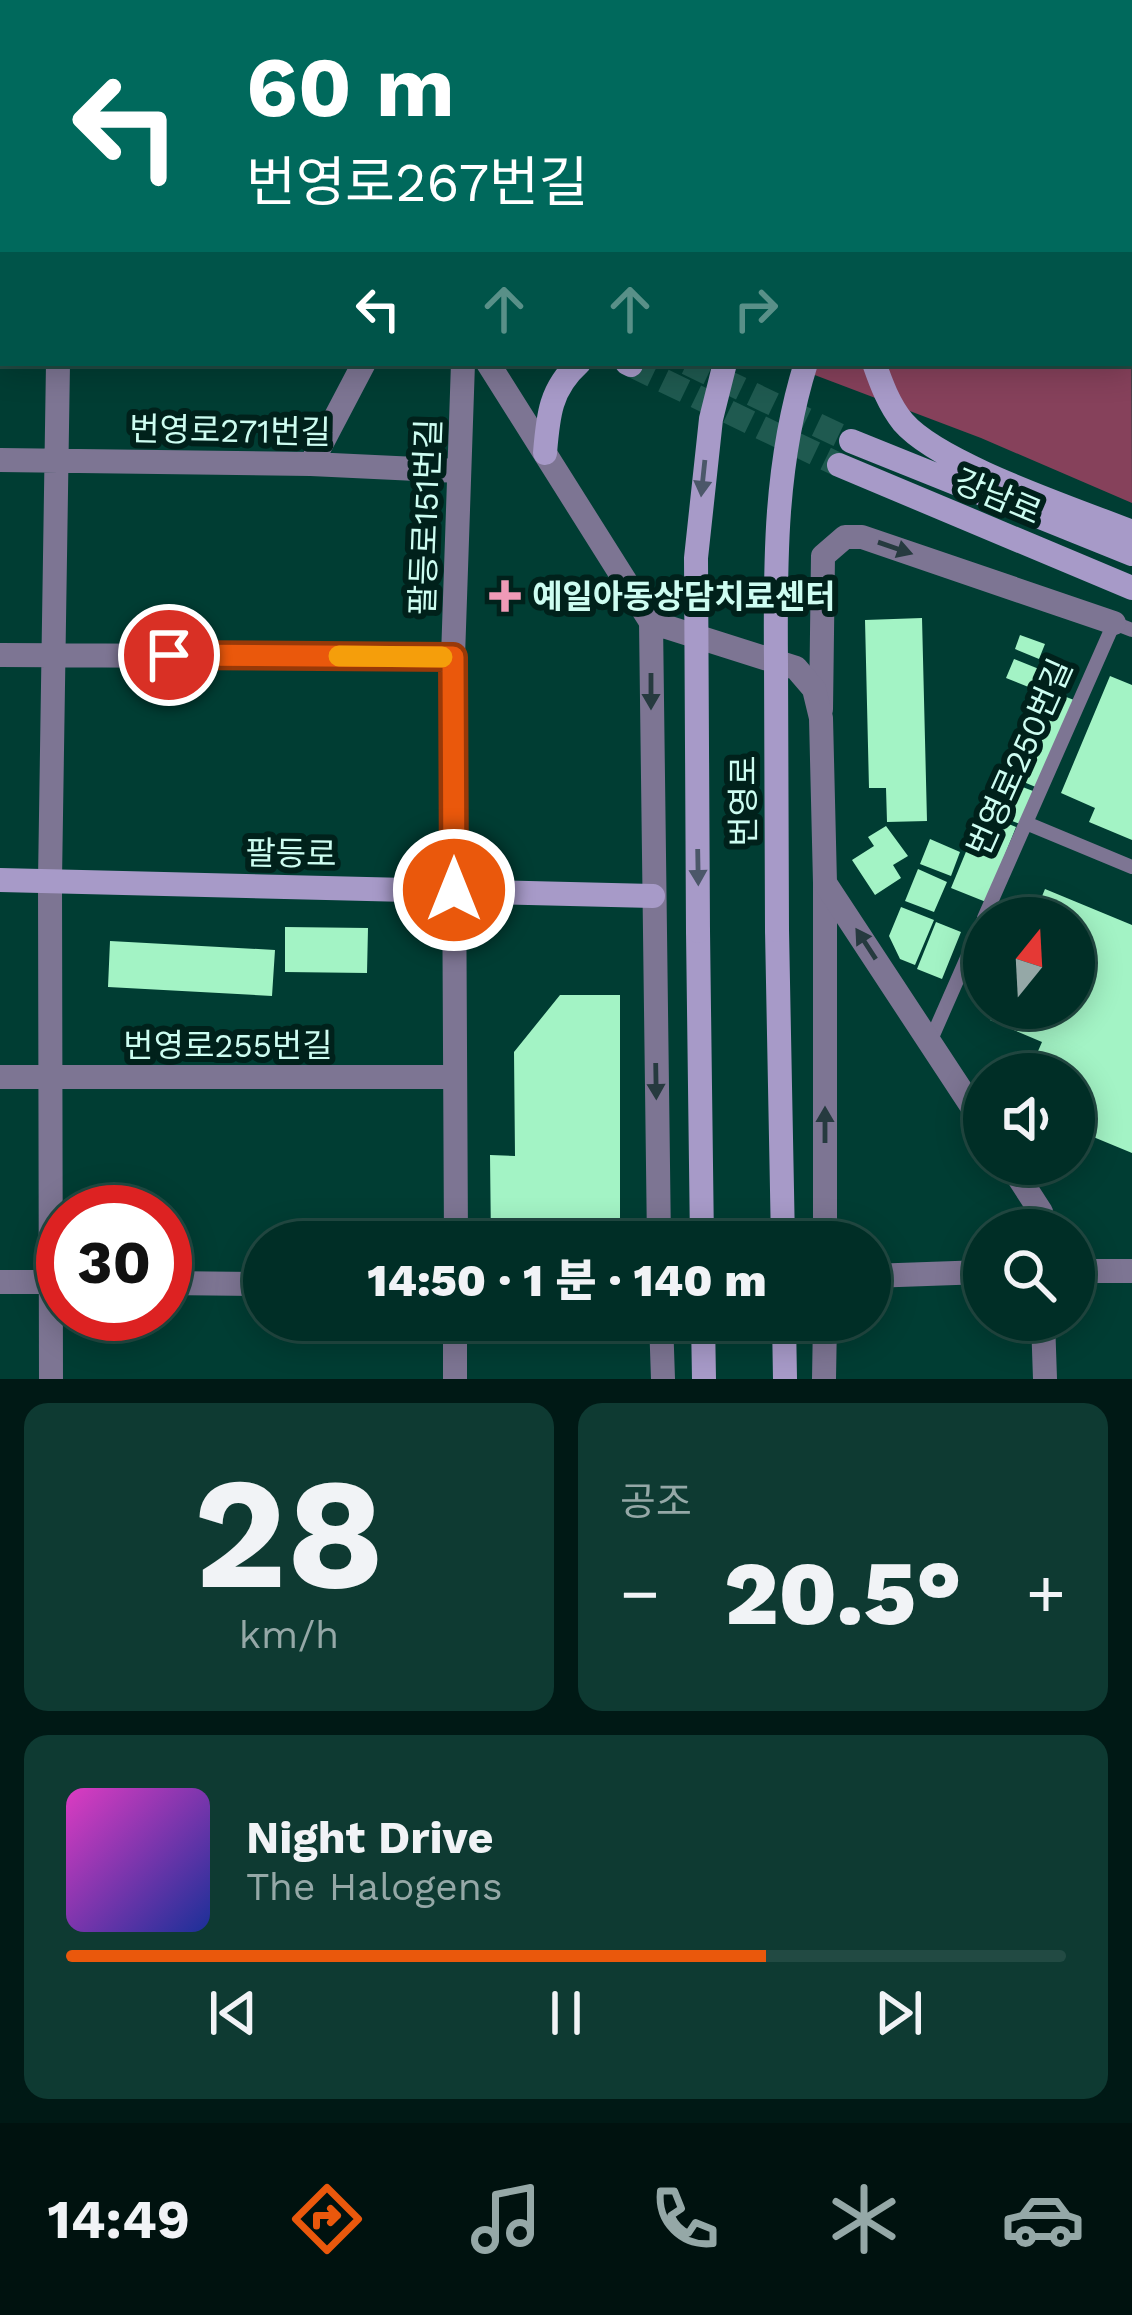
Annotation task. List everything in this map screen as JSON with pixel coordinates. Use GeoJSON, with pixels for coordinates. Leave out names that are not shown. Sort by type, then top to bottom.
{"type":"FeatureCollection","features":[{"type":"Feature","properties":{"kind":"main road"},"geometry":{"type":"LineString","coordinates":[[544,453],[552,396],[576,366]]}},
{"type":"Feature","properties":{"kind":"main road","name":"번영로"},"geometry":{"type":"LineString","coordinates":[[702,1221],[696,558],[711,419],[724,366]]}},
{"type":"Feature","properties":{"kind":"main road","name":"번영로"},"geometry":{"type":"LineString","coordinates":[[783,1221],[776,534],[784,446],[805,366]]}},
{"type":"Feature","properties":{"kind":"main road"},"geometry":{"type":"LineString","coordinates":[[875,366],[884,392],[904,423],[938,451],[1132,532]]}},
{"type":"Feature","properties":{"kind":"main road","name":"강남로"},"geometry":{"type":"LineString","coordinates":[[850,441],[1132,554]]}},
{"type":"Feature","properties":{"kind":"main road","name":"강남로"},"geometry":{"type":"LineString","coordinates":[[839,465],[1132,588]]}},
{"type":"Feature","properties":{"kind":"main road","name":"팔등로"},"geometry":{"type":"LineString","coordinates":[[0,880],[653,896]]}},
{"type":"Feature","properties":{"kind":"main road"},"geometry":{"type":"LineString","coordinates":[[703,1341],[704,1379]]}},
{"type":"Feature","properties":{"kind":"main road"},"geometry":{"type":"LineString","coordinates":[[784,1341],[785,1379]]}},
{"type":"Feature","properties":{"kind":"street"},"geometry":{"type":"LineString","coordinates":[[54,1185],[50,880],[58,366]]}},
{"type":"Feature","properties":{"kind":"street"},"geometry":{"type":"LineString","coordinates":[[311,464],[362,366]]}},
{"type":"Feature","properties":{"kind":"street","name":"팔등로151번길"},"geometry":{"type":"LineString","coordinates":[[455,1221],[453,657],[463,366]]}},
{"type":"Feature","properties":{"kind":"street"},"geometry":{"type":"LineString","coordinates":[[490,366],[651,622],[659,1221]]}},
{"type":"Feature","properties":{"kind":"street","name":"번영로271번길"},"geometry":{"type":"LineString","coordinates":[[0,460],[459,471]]}},
{"type":"Feature","properties":{"kind":"street"},"geometry":{"type":"LineString","coordinates":[[825,1221],[823,556],[845,537],[862,537],[1123,626]]}},
{"type":"Feature","properties":{"kind":"street"},"geometry":{"type":"LineString","coordinates":[[651,622],[796,668],[814,689],[821,718]]}},
{"type":"Feature","properties":{"kind":"street"},"geometry":{"type":"LineString","coordinates":[[0,655],[453,657]]}},
{"type":"Feature","properties":{"kind":"street"},"geometry":{"type":"LineString","coordinates":[[825,883],[963,1093]]}},
{"type":"Feature","properties":{"kind":"street","name":"번영로255번길"},"geometry":{"type":"LineString","coordinates":[[0,1077],[455,1078]]}},
{"type":"Feature","properties":{"kind":"street"},"geometry":{"type":"LineString","coordinates":[[1095,1270],[1132,1271]]}},
{"type":"Feature","properties":{"kind":"street"},"geometry":{"type":"LineString","coordinates":[[891,1275],[963,1274]]}},
{"type":"Feature","properties":{"kind":"street"},"geometry":{"type":"LineString","coordinates":[[0,1282],[36,1282]]}},
{"type":"Feature","properties":{"kind":"street"},"geometry":{"type":"LineString","coordinates":[[192,1283],[243,1284]]}},
{"type":"Feature","properties":{"kind":"street"},"geometry":{"type":"LineString","coordinates":[[51,1379],[53,1341]]}},
{"type":"Feature","properties":{"kind":"street"},"geometry":{"type":"LineString","coordinates":[[454,1379],[455,1341]]}},
{"type":"Feature","properties":{"kind":"street"},"geometry":{"type":"LineString","coordinates":[[662,1341],[663,1379]]}},
{"type":"Feature","properties":{"kind":"street"},"geometry":{"type":"LineString","coordinates":[[824,1379],[825,1341]]}},
{"type":"Feature","properties":{"kind":"street"},"geometry":{"type":"LineString","coordinates":[[1044,1341],[1045,1379]]}},
{"type":"Feature","properties":{"kind":"lane","name":"번영로250번길"},"geometry":{"type":"LineString","coordinates":[[993,897],[1123,626]]}},
{"type":"Feature","properties":{"kind":"lane"},"geometry":{"type":"LineString","coordinates":[[1026,823],[1132,867]]}},
{"type":"Feature","properties":{"kind":"lane","name":"번영로250번길"},"geometry":{"type":"LineString","coordinates":[[930,1042],[963,966]]}},
{"type":"Feature","properties":{"kind":"shaded area"},"geometry":{"type":"Polygon","coordinates":[[[791,366],[1131,366],[1132,503],[981,438],[791,366]]]}},
{"type":"Feature","properties":{"kind":"building"},"geometry":{"type":"Polygon","coordinates":[[[922,618],[927,821],[887,822],[886,788],[869,788],[865,620],[922,618]]]}},
{"type":"Feature","properties":{"kind":"building"},"geometry":{"type":"Polygon","coordinates":[[[1020,635],[1045,644],[1039,659],[1015,649],[1020,635]]]}},
{"type":"Feature","properties":{"kind":"building"},"geometry":{"type":"Polygon","coordinates":[[[1014,659],[1039,669],[1031,688],[1006,678],[1014,659]]]}},
{"type":"Feature","properties":{"kind":"building"},"geometry":{"type":"Polygon","coordinates":[[[1110,676],[1132,685],[1132,840],[1089,822],[1095,808],[1061,793],[1110,676]]]}},
{"type":"Feature","properties":{"kind":"building"},"geometry":{"type":"Polygon","coordinates":[[[1038,686],[1074,700],[1038,788],[1002,773],[1038,686]]]}},
{"type":"Feature","properties":{"kind":"building"},"geometry":{"type":"Polygon","coordinates":[[[999,778],[1033,791],[1020,824],[986,811],[999,778]]]}},
{"type":"Feature","properties":{"kind":"building"},"geometry":{"type":"Polygon","coordinates":[[[982,813],[1016,827],[988,897],[951,888],[982,813]]]}},
{"type":"Feature","properties":{"kind":"building"},"geometry":{"type":"Polygon","coordinates":[[[886,826],[908,856],[893,865],[901,878],[875,895],[852,860],[874,846],[868,837],[886,826]]]}},
{"type":"Feature","properties":{"kind":"building"},"geometry":{"type":"Polygon","coordinates":[[[930,839],[960,852],[951,876],[920,864],[930,839]]]}},
{"type":"Feature","properties":{"kind":"building"},"geometry":{"type":"Polygon","coordinates":[[[918,869],[947,882],[934,912],[905,901],[918,869]]]}},
{"type":"Feature","properties":{"kind":"building"},"geometry":{"type":"Polygon","coordinates":[[[1045,889],[1064,897],[1042,897],[1045,889]]]}},
{"type":"Feature","properties":{"kind":"building"},"geometry":{"type":"Polygon","coordinates":[[[901,907],[934,920],[915,965],[900,959],[889,936],[901,907]]]}},
{"type":"Feature","properties":{"kind":"building"},"geometry":{"type":"Polygon","coordinates":[[[1095,910],[1132,925],[1132,1153],[1095,1138],[1095,1053],[1037,1053],[1042,1042],[1011,1029],[1095,1029],[1095,910]]]}},
{"type":"Feature","properties":{"kind":"building"},"geometry":{"type":"Polygon","coordinates":[[[936,922],[961,932],[942,979],[917,969],[936,922]]]}},
{"type":"Feature","properties":{"kind":"building"},"geometry":{"type":"Polygon","coordinates":[[[285,927],[368,928],[367,973],[285,972],[285,927]]]}},
{"type":"Feature","properties":{"kind":"building"},"geometry":{"type":"Polygon","coordinates":[[[110,941],[275,950],[272,996],[108,987],[110,941]]]}},
{"type":"Feature","properties":{"kind":"building"},"geometry":{"type":"Polygon","coordinates":[[[560,995],[620,995],[620,1221],[491,1221],[490,1155],[515,1156],[514,1052],[560,995]]]}},
{"type":"Feature","properties":{"kind":"tunnel"},"geometry":{"type":"LineString","coordinates":[[633,366],[839,465]]}},
{"type":"Feature","properties":{"kind":"tunnel"},"geometry":{"type":"LineString","coordinates":[[693,366],[851,441]]}},
{"type":"Feature","properties":{"kind":"slow traffic"},"geometry":{"type":"LineString","coordinates":[[339,656],[442,657]]}},
{"type":"Feature","properties":{"kind":"place","name":"예일아동상담치료센터"},"geometry":{"type":"Point","coordinates":[505,596]}},
{"type":"Feature","properties":{"kind":"route"},"geometry":{"type":"LineString","coordinates":[[169,655],[453,657],[454,890]]}}]}
